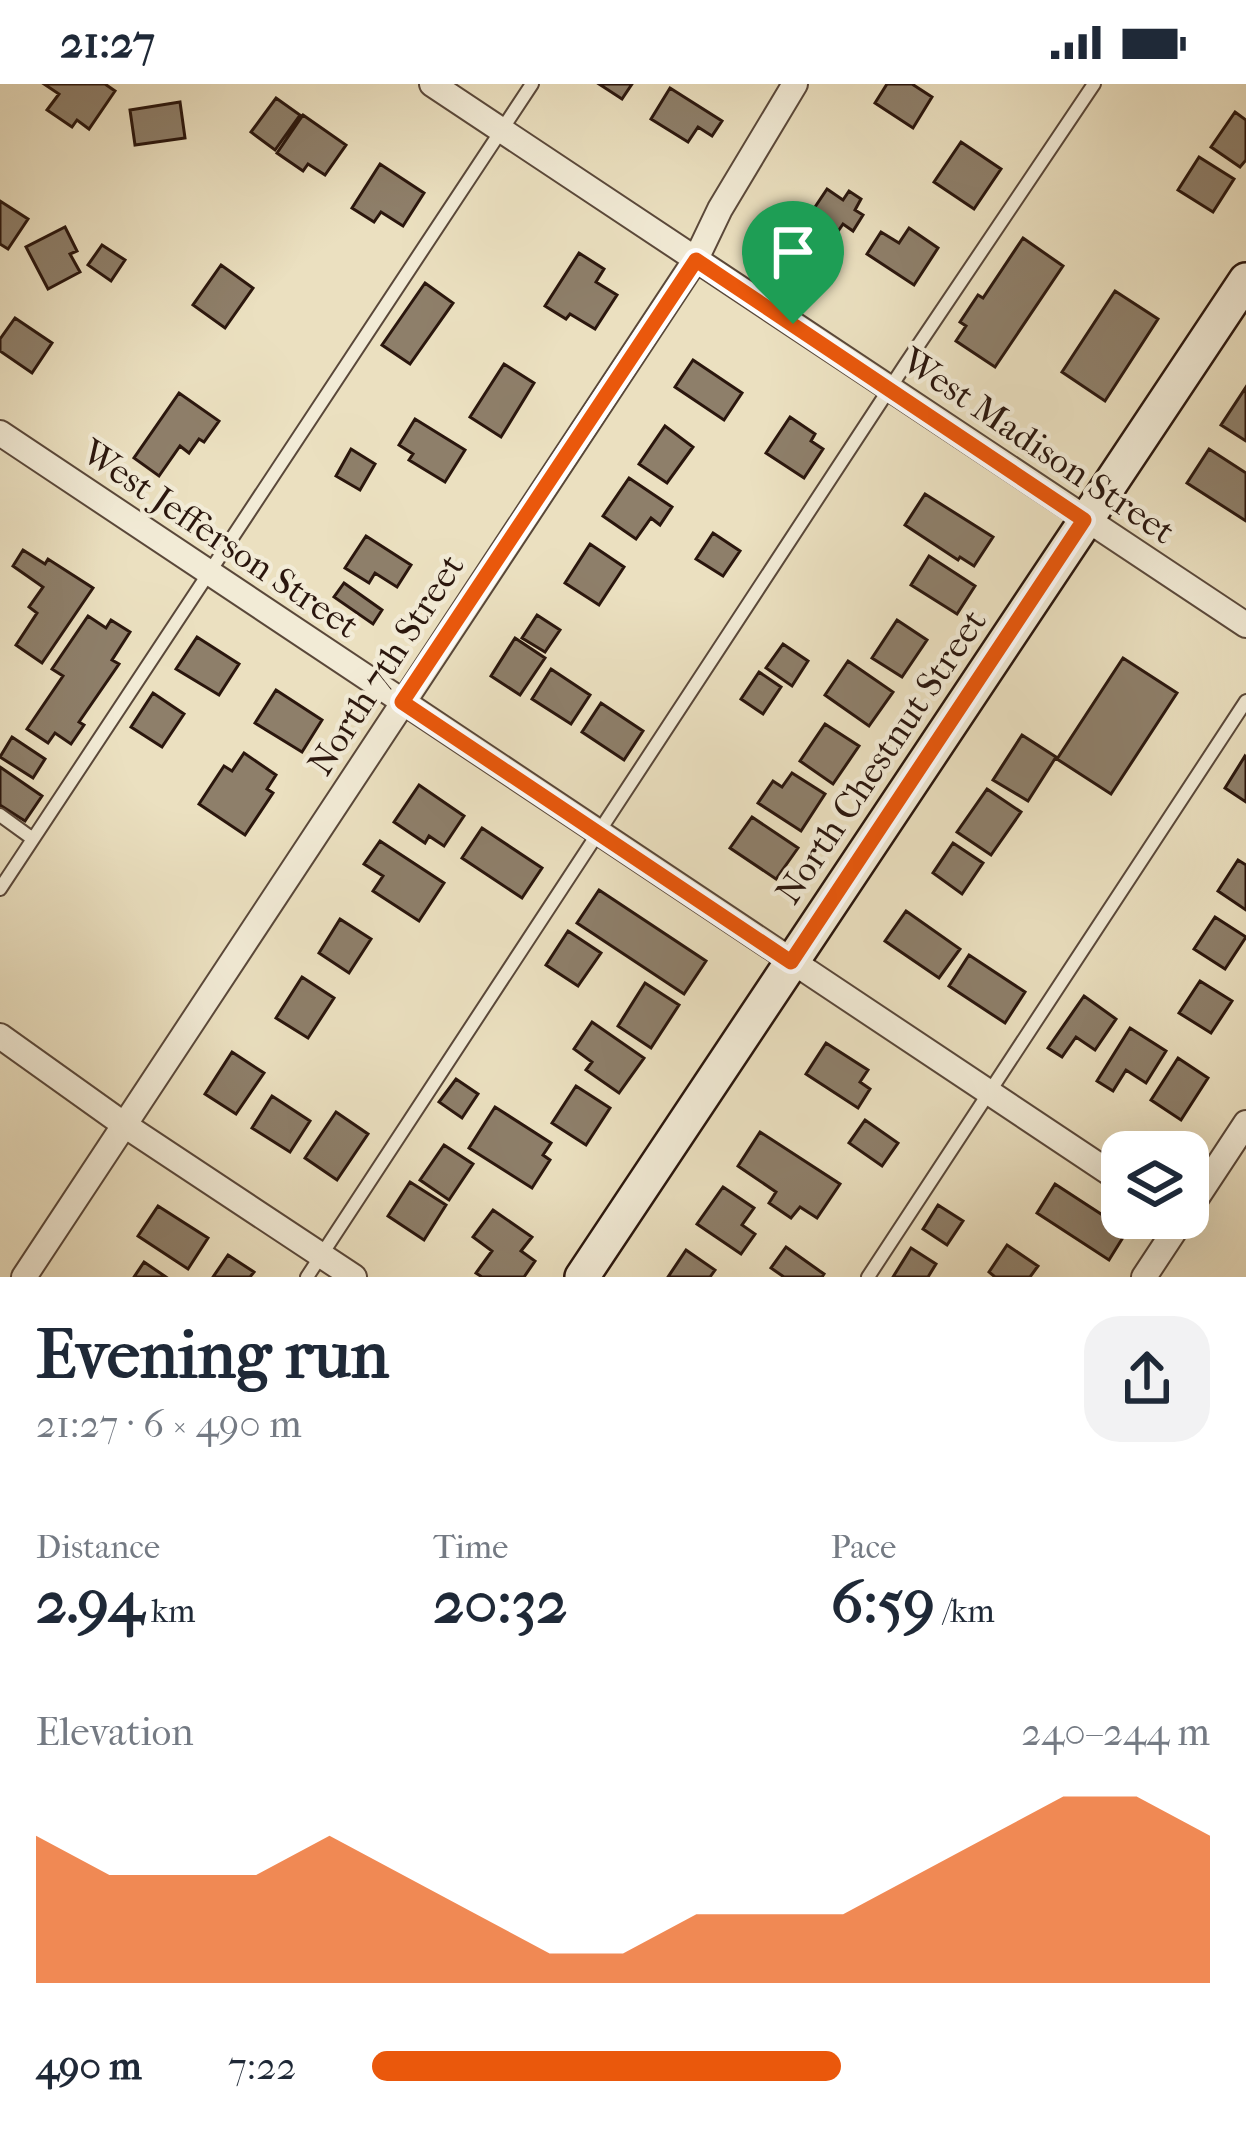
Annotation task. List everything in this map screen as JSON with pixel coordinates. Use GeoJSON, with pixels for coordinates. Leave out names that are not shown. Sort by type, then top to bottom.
{"type":"FeatureCollection","features":[{"type":"Feature","properties":{"kind":"main road","name":"North Chestnut Street"},"geometry":{"type":"LineString","coordinates":[[581,1277],[1246,280]]}},
{"type":"Feature","properties":{"kind":"street","name":"West Madison Street"},"geometry":{"type":"LineString","coordinates":[[433,84],[1246,625]]}},
{"type":"Feature","properties":{"kind":"street","name":"North 7th Street"},"geometry":{"type":"LineString","coordinates":[[24,1277],[696,260],[720,209],[795,84]]}},
{"type":"Feature","properties":{"kind":"street","name":"West Jefferson Street"},"geometry":{"type":"LineString","coordinates":[[0,433],[1101,1167]]}},
{"type":"Feature","properties":{"kind":"street"},"geometry":{"type":"LineString","coordinates":[[0,1036],[314,1266],[354,1277]]}},
{"type":"Feature","properties":{"kind":"street"},"geometry":{"type":"LineString","coordinates":[[1209,1178],[1246,1123]]}},
{"type":"Feature","properties":{"kind":"street"},"geometry":{"type":"LineString","coordinates":[[1144,1277],[1169,1239]]}},
{"type":"Feature","properties":{"kind":"lane"},"geometry":{"type":"LineString","coordinates":[[0,889],[532,84]]}},
{"type":"Feature","properties":{"kind":"lane"},"geometry":{"type":"LineString","coordinates":[[314,1266],[1094,84]]}},
{"type":"Feature","properties":{"kind":"lane"},"geometry":{"type":"LineString","coordinates":[[868,1277],[1246,701]]}},
{"type":"Feature","properties":{"kind":"lane"},"geometry":{"type":"LineString","coordinates":[[0,815],[33,839]]}},
{"type":"Feature","properties":{"kind":"building"},"geometry":{"type":"Polygon","coordinates":[[[44,84],[105,84],[115,91],[89,129],[77,120],[72,127],[47,110],[59,94],[44,84]]]}},
{"type":"Feature","properties":{"kind":"building"},"geometry":{"type":"Polygon","coordinates":[[[599,84],[632,84],[622,99],[599,84]]]}},
{"type":"Feature","properties":{"kind":"building"},"geometry":{"type":"Polygon","coordinates":[[[887,84],[912,84],[932,97],[913,128],[875,103],[887,84]]]}},
{"type":"Feature","properties":{"kind":"building"},"geometry":{"type":"Polygon","coordinates":[[[670,88],[722,121],[712,136],[698,127],[688,142],[651,119],[670,88]]]}},
{"type":"Feature","properties":{"kind":"building"},"geometry":{"type":"Polygon","coordinates":[[[276,98],[300,115],[275,150],[251,132],[276,98]]]}},
{"type":"Feature","properties":{"kind":"building"},"geometry":{"type":"Polygon","coordinates":[[[180,102],[185,138],[135,145],[130,110],[180,102]]]}},
{"type":"Feature","properties":{"kind":"building"},"geometry":{"type":"Polygon","coordinates":[[[1235,112],[1246,120],[1246,160],[1240,167],[1211,147],[1235,112]]]}},
{"type":"Feature","properties":{"kind":"building"},"geometry":{"type":"Polygon","coordinates":[[[303,115],[346,145],[325,175],[308,164],[303,171],[277,153],[303,115]]]}},
{"type":"Feature","properties":{"kind":"building"},"geometry":{"type":"Polygon","coordinates":[[[961,142],[1001,169],[974,209],[934,182],[961,142]]]}},
{"type":"Feature","properties":{"kind":"building"},"geometry":{"type":"Polygon","coordinates":[[[1199,157],[1234,179],[1213,212],[1178,190],[1199,157]]]}},
{"type":"Feature","properties":{"kind":"building"},"geometry":{"type":"Polygon","coordinates":[[[380,164],[424,193],[403,226],[381,212],[374,222],[352,208],[380,164]]]}},
{"type":"Feature","properties":{"kind":"building"},"geometry":{"type":"Polygon","coordinates":[[[827,189],[843,200],[849,191],[861,199],[855,210],[863,215],[853,231],[843,224],[830,243],[803,225],[827,189]]]}},
{"type":"Feature","properties":{"kind":"building"},"geometry":{"type":"Polygon","coordinates":[[[0,201],[28,219],[8,249],[0,244],[0,201]]]}},
{"type":"Feature","properties":{"kind":"building"},"geometry":{"type":"Polygon","coordinates":[[[65,227],[77,251],[70,254],[80,272],[48,289],[26,247],[65,227]]]}},
{"type":"Feature","properties":{"kind":"building"},"geometry":{"type":"Polygon","coordinates":[[[909,228],[938,248],[914,285],[867,254],[881,232],[899,243],[909,228]]]}},
{"type":"Feature","properties":{"kind":"building"},"geometry":{"type":"Polygon","coordinates":[[[1023,238],[1063,266],[995,367],[956,341],[966,326],[960,322],[978,295],[983,298],[1023,238]]]}},
{"type":"Feature","properties":{"kind":"building"},"geometry":{"type":"Polygon","coordinates":[[[102,245],[125,260],[111,281],[88,265],[102,245]]]}},
{"type":"Feature","properties":{"kind":"building"},"geometry":{"type":"Polygon","coordinates":[[[579,253],[604,269],[596,282],[617,295],[595,329],[545,306],[579,253]]]}},
{"type":"Feature","properties":{"kind":"building"},"geometry":{"type":"Polygon","coordinates":[[[221,265],[253,288],[225,328],[193,305],[221,265]]]}},
{"type":"Feature","properties":{"kind":"building"},"geometry":{"type":"Polygon","coordinates":[[[425,283],[453,303],[410,364],[382,345],[425,283]]]}},
{"type":"Feature","properties":{"kind":"building"},"geometry":{"type":"Polygon","coordinates":[[[1115,291],[1158,319],[1105,401],[1062,372],[1115,291]]]}},
{"type":"Feature","properties":{"kind":"building"},"geometry":{"type":"Polygon","coordinates":[[[15,318],[52,343],[32,373],[0,351],[0,339],[15,318]]]}},
{"type":"Feature","properties":{"kind":"building"},"geometry":{"type":"Polygon","coordinates":[[[693,360],[742,393],[724,420],[675,387],[693,360]]]}},
{"type":"Feature","properties":{"kind":"building"},"geometry":{"type":"Polygon","coordinates":[[[504,364],[534,383],[501,437],[470,417],[504,364]]]}},
{"type":"Feature","properties":{"kind":"building"},"geometry":{"type":"Polygon","coordinates":[[[1246,387],[1246,441],[1221,425],[1246,387]]]}},
{"type":"Feature","properties":{"kind":"building"},"geometry":{"type":"Polygon","coordinates":[[[179,393],[219,421],[189,453],[180,446],[159,476],[134,458],[179,393]]]}},
{"type":"Feature","properties":{"kind":"building"},"geometry":{"type":"Polygon","coordinates":[[[790,417],[815,434],[811,441],[823,449],[804,478],[766,453],[790,417]]]}},
{"type":"Feature","properties":{"kind":"building"},"geometry":{"type":"Polygon","coordinates":[[[415,419],[465,450],[445,482],[409,460],[413,454],[399,445],[415,419]]]}},
{"type":"Feature","properties":{"kind":"building"},"geometry":{"type":"Polygon","coordinates":[[[665,426],[693,447],[667,483],[639,464],[665,426]]]}},
{"type":"Feature","properties":{"kind":"building"},"geometry":{"type":"Polygon","coordinates":[[[351,449],[375,464],[360,490],[336,476],[351,449]]]}},
{"type":"Feature","properties":{"kind":"building"},"geometry":{"type":"Polygon","coordinates":[[[1209,449],[1246,473],[1246,521],[1187,483],[1209,449]]]}},
{"type":"Feature","properties":{"kind":"building"},"geometry":{"type":"Polygon","coordinates":[[[629,478],[672,507],[660,525],[651,518],[636,539],[603,516],[629,478]]]}},
{"type":"Feature","properties":{"kind":"building"},"geometry":{"type":"Polygon","coordinates":[[[925,494],[993,537],[974,566],[905,525],[925,494]]]}},
{"type":"Feature","properties":{"kind":"building"},"geometry":{"type":"Polygon","coordinates":[[[713,533],[740,551],[723,576],[696,559],[713,533]]]}},
{"type":"Feature","properties":{"kind":"building"},"geometry":{"type":"Polygon","coordinates":[[[366,536],[411,565],[397,587],[375,573],[369,583],[345,568],[366,536]]]}},
{"type":"Feature","properties":{"kind":"building"},"geometry":{"type":"Polygon","coordinates":[[[590,544],[624,567],[599,605],[565,583],[590,544]]]}},
{"type":"Feature","properties":{"kind":"building"},"geometry":{"type":"Polygon","coordinates":[[[23,550],[45,564],[48,559],[93,588],[42,663],[16,645],[37,613],[29,607],[43,587],[13,566],[23,550]]]}},
{"type":"Feature","properties":{"kind":"building"},"geometry":{"type":"Polygon","coordinates":[[[929,556],[975,586],[957,614],[911,585],[929,556]]]}},
{"type":"Feature","properties":{"kind":"building"},"geometry":{"type":"Polygon","coordinates":[[[344,583],[382,610],[373,624],[334,597],[344,583]]]}},
{"type":"Feature","properties":{"kind":"building"},"geometry":{"type":"Polygon","coordinates":[[[537,615],[560,630],[545,652],[522,638],[537,615]]]}},
{"type":"Feature","properties":{"kind":"building"},"geometry":{"type":"Polygon","coordinates":[[[88,616],[106,628],[111,620],[130,632],[112,660],[119,664],[79,722],[84,725],[71,744],[55,733],[48,743],[27,729],[63,676],[52,669],[88,616]]]}},
{"type":"Feature","properties":{"kind":"building"},"geometry":{"type":"Polygon","coordinates":[[[897,620],[927,640],[902,677],[872,658],[897,620]]]}},
{"type":"Feature","properties":{"kind":"building"},"geometry":{"type":"Polygon","coordinates":[[[197,637],[239,664],[219,695],[176,669],[197,637]]]}},
{"type":"Feature","properties":{"kind":"building"},"geometry":{"type":"Polygon","coordinates":[[[515,638],[545,658],[520,695],[491,676],[515,638]]]}},
{"type":"Feature","properties":{"kind":"building"},"geometry":{"type":"Polygon","coordinates":[[[783,644],[808,661],[792,686],[766,668],[783,644]]]}},
{"type":"Feature","properties":{"kind":"building"},"geometry":{"type":"Polygon","coordinates":[[[1123,658],[1177,693],[1111,794],[1057,759],[1123,658]]]}},
{"type":"Feature","properties":{"kind":"building"},"geometry":{"type":"Polygon","coordinates":[[[848,661],[893,692],[869,726],[825,695],[848,661]]]}},
{"type":"Feature","properties":{"kind":"building"},"geometry":{"type":"Polygon","coordinates":[[[551,669],[590,695],[571,724],[532,699],[551,669]]]}},
{"type":"Feature","properties":{"kind":"building"},"geometry":{"type":"Polygon","coordinates":[[[759,672],[781,687],[763,714],[741,699],[759,672]]]}},
{"type":"Feature","properties":{"kind":"building"},"geometry":{"type":"Polygon","coordinates":[[[276,690],[322,720],[302,752],[255,723],[276,690]]]}},
{"type":"Feature","properties":{"kind":"building"},"geometry":{"type":"Polygon","coordinates":[[[153,693],[184,714],[162,747],[131,727],[153,693]]]}},
{"type":"Feature","properties":{"kind":"building"},"geometry":{"type":"Polygon","coordinates":[[[601,703],[643,731],[624,760],[582,732],[601,703]]]}},
{"type":"Feature","properties":{"kind":"building"},"geometry":{"type":"Polygon","coordinates":[[[825,724],[859,746],[833,784],[800,761],[825,724]]]}},
{"type":"Feature","properties":{"kind":"building"},"geometry":{"type":"Polygon","coordinates":[[[1022,735],[1056,757],[1028,801],[993,780],[1022,735]]]}},
{"type":"Feature","properties":{"kind":"building"},"geometry":{"type":"Polygon","coordinates":[[[12,737],[45,759],[33,778],[0,757],[12,737]]]}},
{"type":"Feature","properties":{"kind":"building"},"geometry":{"type":"Polygon","coordinates":[[[244,753],[276,775],[267,789],[273,793],[245,835],[199,804],[224,766],[232,771],[244,753]]]}},
{"type":"Feature","properties":{"kind":"building"},"geometry":{"type":"Polygon","coordinates":[[[1246,757],[1246,802],[1225,788],[1246,757]]]}},
{"type":"Feature","properties":{"kind":"building"},"geometry":{"type":"Polygon","coordinates":[[[0,767],[42,796],[25,821],[0,805],[0,767]]]}},
{"type":"Feature","properties":{"kind":"building"},"geometry":{"type":"Polygon","coordinates":[[[792,773],[825,794],[801,831],[758,803],[773,781],[782,787],[792,773]]]}},
{"type":"Feature","properties":{"kind":"building"},"geometry":{"type":"Polygon","coordinates":[[[419,785],[464,816],[444,846],[429,836],[425,843],[394,822],[419,785]]]}},
{"type":"Feature","properties":{"kind":"building"},"geometry":{"type":"Polygon","coordinates":[[[987,789],[1021,812],[991,855],[957,832],[987,789]]]}},
{"type":"Feature","properties":{"kind":"building"},"geometry":{"type":"Polygon","coordinates":[[[752,817],[798,848],[776,879],[730,848],[752,817]]]}},
{"type":"Feature","properties":{"kind":"building"},"geometry":{"type":"Polygon","coordinates":[[[482,828],[542,868],[522,898],[462,858],[482,828]]]}},
{"type":"Feature","properties":{"kind":"building"},"geometry":{"type":"Polygon","coordinates":[[[380,841],[444,883],[419,921],[373,891],[383,876],[364,864],[380,841]]]}},
{"type":"Feature","properties":{"kind":"building"},"geometry":{"type":"Polygon","coordinates":[[[953,843],[983,863],[962,894],[933,873],[953,843]]]}},
{"type":"Feature","properties":{"kind":"building"},"geometry":{"type":"Polygon","coordinates":[[[1238,860],[1246,865],[1246,910],[1218,891],[1238,860]]]}},
{"type":"Feature","properties":{"kind":"building"},"geometry":{"type":"Polygon","coordinates":[[[599,890],[706,961],[684,994],[577,923],[599,890]]]}},
{"type":"Feature","properties":{"kind":"building"},"geometry":{"type":"Polygon","coordinates":[[[906,911],[960,949],[939,978],[885,941],[906,911]]]}},
{"type":"Feature","properties":{"kind":"building"},"geometry":{"type":"Polygon","coordinates":[[[1215,917],[1246,937],[1225,969],[1194,949],[1215,917]]]}},
{"type":"Feature","properties":{"kind":"building"},"geometry":{"type":"Polygon","coordinates":[[[340,919],[371,939],[349,973],[319,953],[340,919]]]}},
{"type":"Feature","properties":{"kind":"building"},"geometry":{"type":"Polygon","coordinates":[[[568,931],[601,953],[578,986],[546,965],[568,931]]]}},
{"type":"Feature","properties":{"kind":"building"},"geometry":{"type":"Polygon","coordinates":[[[969,955],[1025,992],[1005,1023],[949,986],[969,955]]]}},
{"type":"Feature","properties":{"kind":"building"},"geometry":{"type":"Polygon","coordinates":[[[302,977],[334,998],[308,1038],[276,1018],[302,977]]]}},
{"type":"Feature","properties":{"kind":"building"},"geometry":{"type":"Polygon","coordinates":[[[1200,981],[1232,1001],[1211,1033],[1179,1013],[1200,981]]]}},
{"type":"Feature","properties":{"kind":"building"},"geometry":{"type":"Polygon","coordinates":[[[645,983],[679,1005],[651,1048],[618,1026],[645,983]]]}},
{"type":"Feature","properties":{"kind":"building"},"geometry":{"type":"Polygon","coordinates":[[[1084,996],[1116,1019],[1095,1050],[1076,1037],[1062,1057],[1048,1048],[1084,996]]]}},
{"type":"Feature","properties":{"kind":"building"},"geometry":{"type":"Polygon","coordinates":[[[592,1022],[644,1058],[619,1093],[586,1070],[592,1062],[574,1049],[592,1022]]]}},
{"type":"Feature","properties":{"kind":"building"},"geometry":{"type":"Polygon","coordinates":[[[1130,1028],[1166,1051],[1146,1083],[1126,1070],[1113,1091],[1097,1081],[1130,1028]]]}},
{"type":"Feature","properties":{"kind":"building"},"geometry":{"type":"Polygon","coordinates":[[[826,1043],[868,1070],[860,1082],[870,1089],[858,1108],[806,1074],[826,1043]]]}},
{"type":"Feature","properties":{"kind":"building"},"geometry":{"type":"Polygon","coordinates":[[[232,1052],[264,1073],[236,1114],[205,1094],[232,1052]]]}},
{"type":"Feature","properties":{"kind":"building"},"geometry":{"type":"Polygon","coordinates":[[[1178,1058],[1208,1078],[1181,1120],[1151,1100],[1178,1058]]]}},
{"type":"Feature","properties":{"kind":"building"},"geometry":{"type":"Polygon","coordinates":[[[456,1079],[478,1094],[462,1118],[439,1102],[456,1079]]]}},
{"type":"Feature","properties":{"kind":"building"},"geometry":{"type":"Polygon","coordinates":[[[576,1086],[610,1108],[586,1145],[552,1123],[576,1086]]]}},
{"type":"Feature","properties":{"kind":"building"},"geometry":{"type":"Polygon","coordinates":[[[272,1096],[310,1121],[290,1152],[252,1128],[272,1096]]]}},
{"type":"Feature","properties":{"kind":"building"},"geometry":{"type":"Polygon","coordinates":[[[495,1107],[551,1143],[543,1155],[550,1160],[532,1188],[469,1148],[495,1107]]]}},
{"type":"Feature","properties":{"kind":"building"},"geometry":{"type":"Polygon","coordinates":[[[336,1112],[368,1134],[337,1180],[305,1158],[336,1112]]]}},
{"type":"Feature","properties":{"kind":"building"},"geometry":{"type":"Polygon","coordinates":[[[865,1120],[898,1143],[882,1166],[849,1143],[865,1120]]]}},
{"type":"Feature","properties":{"kind":"building"},"geometry":{"type":"Polygon","coordinates":[[[760,1132],[840,1184],[817,1218],[800,1207],[791,1218],[769,1203],[776,1192],[738,1166],[760,1132]]]}},
{"type":"Feature","properties":{"kind":"building"},"geometry":{"type":"Polygon","coordinates":[[[444,1145],[473,1164],[449,1200],[420,1180],[444,1145]]]}},
{"type":"Feature","properties":{"kind":"building"},"geometry":{"type":"Polygon","coordinates":[[[410,1182],[446,1205],[424,1240],[388,1216],[410,1182]]]}},
{"type":"Feature","properties":{"kind":"building"},"geometry":{"type":"Polygon","coordinates":[[[1055,1184],[1101,1214],[1101,1239],[1122,1239],[1109,1260],[1037,1213],[1055,1184]]]}},
{"type":"Feature","properties":{"kind":"building"},"geometry":{"type":"Polygon","coordinates":[[[723,1187],[754,1208],[742,1225],[755,1234],[741,1254],[697,1224],[723,1187]]]}},
{"type":"Feature","properties":{"kind":"building"},"geometry":{"type":"Polygon","coordinates":[[[938,1205],[963,1221],[947,1245],[923,1229],[938,1205]]]}},
{"type":"Feature","properties":{"kind":"building"},"geometry":{"type":"Polygon","coordinates":[[[158,1206],[208,1238],[188,1269],[138,1236],[158,1206]]]}},
{"type":"Feature","properties":{"kind":"building"},"geometry":{"type":"Polygon","coordinates":[[[493,1210],[532,1237],[521,1251],[535,1261],[524,1277],[476,1273],[492,1251],[473,1237],[493,1210]]]}},
{"type":"Feature","properties":{"kind":"building"},"geometry":{"type":"Polygon","coordinates":[[[1007,1245],[1038,1266],[1030,1277],[995,1277],[989,1272],[1007,1245]]]}},
{"type":"Feature","properties":{"kind":"building"},"geometry":{"type":"Polygon","coordinates":[[[786,1247],[822,1277],[784,1277],[771,1268],[786,1247]]]}},
{"type":"Feature","properties":{"kind":"building"},"geometry":{"type":"Polygon","coordinates":[[[911,1248],[936,1264],[928,1277],[893,1277],[911,1248]]]}},
{"type":"Feature","properties":{"kind":"building"},"geometry":{"type":"Polygon","coordinates":[[[686,1250],[715,1270],[710,1277],[668,1277],[686,1250]]]}},
{"type":"Feature","properties":{"kind":"building"},"geometry":{"type":"Polygon","coordinates":[[[228,1255],[254,1272],[250,1277],[213,1277],[228,1255]]]}},
{"type":"Feature","properties":{"kind":"building"},"geometry":{"type":"Polygon","coordinates":[[[144,1262],[166,1277],[134,1277],[144,1262]]]}},
{"type":"Feature","properties":{"kind":"route"},"geometry":{"type":"LineString","coordinates":[[696,260],[793,324],[1084,520],[791,962],[402,702],[696,260]]}}]}
